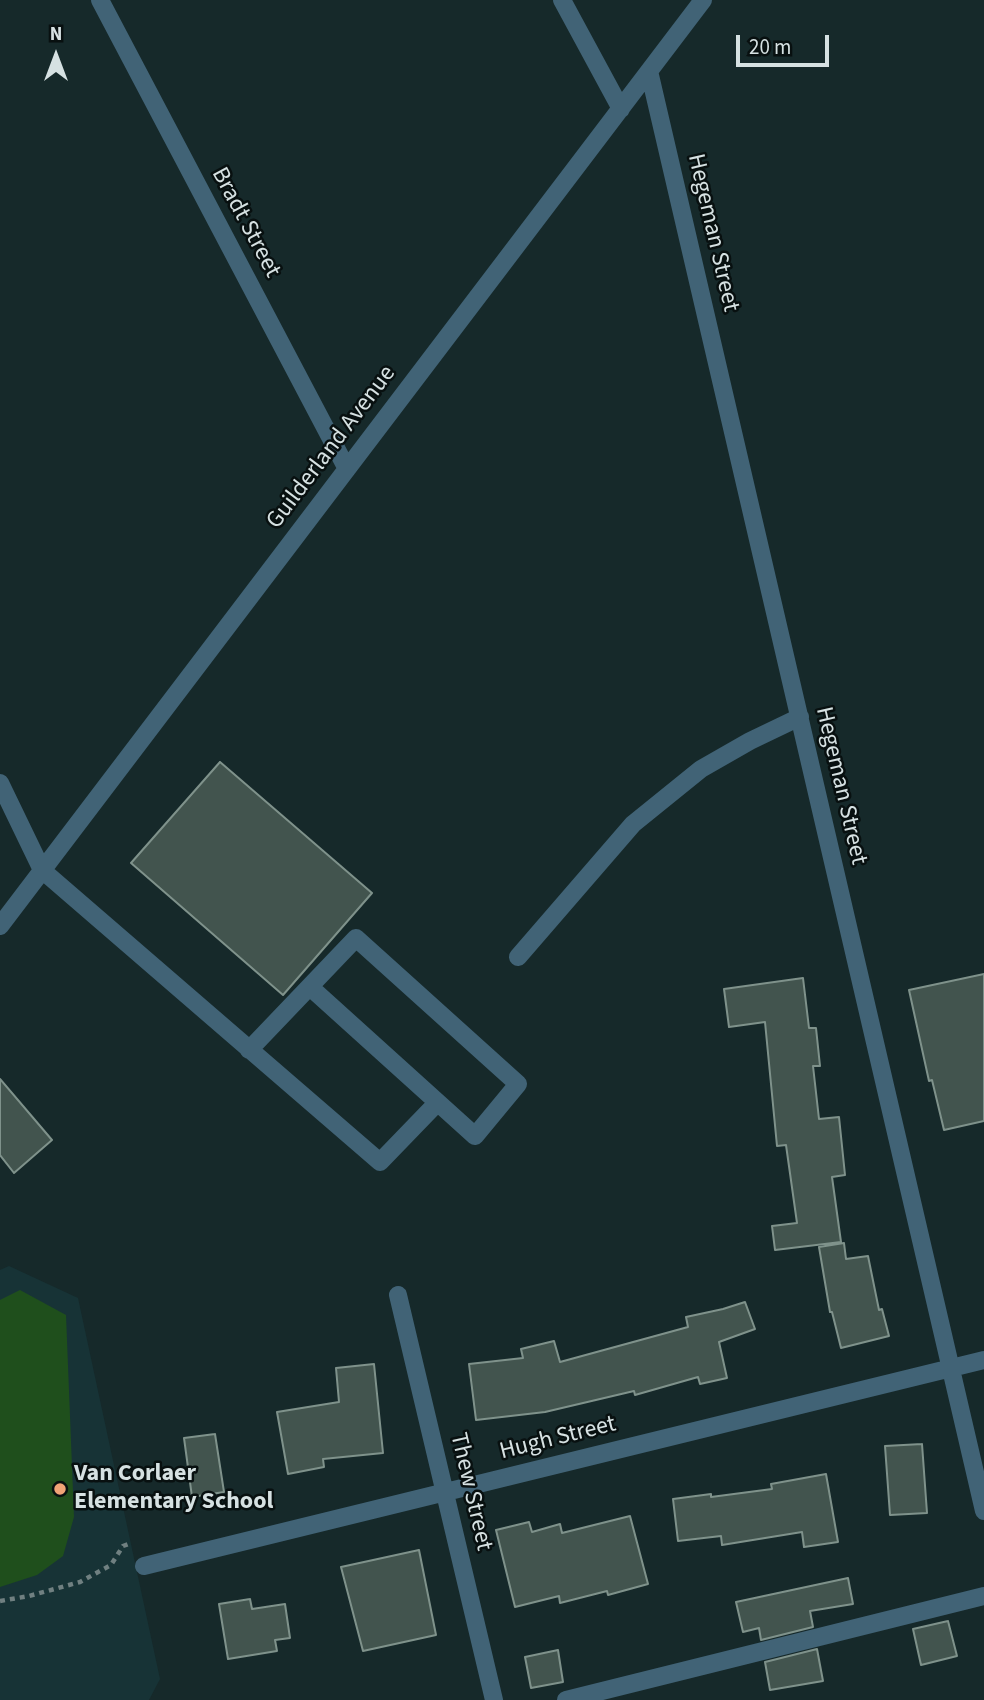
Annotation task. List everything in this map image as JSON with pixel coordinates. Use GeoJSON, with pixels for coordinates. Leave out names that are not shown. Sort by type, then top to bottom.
{"type":"FeatureCollection","features":[{"type":"Feature","properties":{"kind":"street","name":"Bradt Street"},"geometry":{"type":"LineString","coordinates":[[100,0],[347,469]]}},
{"type":"Feature","properties":{"kind":"street"},"geometry":{"type":"LineString","coordinates":[[562,0],[621,109]]}},
{"type":"Feature","properties":{"kind":"street","name":"Guilderland Avenue"},"geometry":{"type":"LineString","coordinates":[[0,926],[703,0]]}},
{"type":"Feature","properties":{"kind":"street","name":"Hegeman Street"},"geometry":{"type":"LineString","coordinates":[[649,71],[984,1511]]}},
{"type":"Feature","properties":{"kind":"street"},"geometry":{"type":"LineString","coordinates":[[518,957],[633,824],[701,769],[750,740],[800,718]]}},
{"type":"Feature","properties":{"kind":"street"},"geometry":{"type":"LineString","coordinates":[[0,783],[42,870],[380,1162],[437,1102]]}},
{"type":"Feature","properties":{"kind":"street"},"geometry":{"type":"LineString","coordinates":[[249,1050],[356,938],[518,1084],[475,1136],[310,987]]}},
{"type":"Feature","properties":{"kind":"street","name":"Thew Street"},"geometry":{"type":"LineString","coordinates":[[398,1295],[494,1700]]}},
{"type":"Feature","properties":{"kind":"street","name":"Hugh Street"},"geometry":{"type":"LineString","coordinates":[[144,1566],[984,1360]]}},
{"type":"Feature","properties":{"kind":"street"},"geometry":{"type":"LineString","coordinates":[[566,1700],[984,1596]]}},
{"type":"Feature","properties":{"kind":"path"},"geometry":{"type":"LineString","coordinates":[[0,1601],[80,1582],[111,1565],[123,1546],[139,1541]]}},
{"type":"Feature","properties":{"kind":"shaded area","name":"Van Corlaer Elementary School"},"geometry":{"type":"Polygon","coordinates":[[[9,1266],[78,1298],[160,1679],[149,1700],[0,1700],[0,1270],[9,1266]]]}},
{"type":"Feature","properties":{"kind":"green space"},"geometry":{"type":"Polygon","coordinates":[[[20,1290],[66,1315],[74,1517],[63,1556],[37,1575],[0,1587],[0,1300],[20,1290]]]}},
{"type":"Feature","properties":{"kind":"building"},"geometry":{"type":"Polygon","coordinates":[[[220,762],[372,893],[283,995],[131,863],[220,762]]]}},
{"type":"Feature","properties":{"kind":"building"},"geometry":{"type":"Polygon","coordinates":[[[984,974],[984,1121],[944,1130],[932,1080],[929,1081],[909,990],[984,974]]]}},
{"type":"Feature","properties":{"kind":"building"},"geometry":{"type":"Polygon","coordinates":[[[803,978],[809,1028],[816,1028],[820,1066],[813,1066],[819,1119],[839,1117],[845,1175],[832,1177],[841,1242],[775,1250],[772,1226],[797,1223],[786,1145],[777,1146],[765,1022],[729,1027],[724,989],[803,978]]]}},
{"type":"Feature","properties":{"kind":"building"},"geometry":{"type":"Polygon","coordinates":[[[0,1079],[52,1140],[14,1173],[0,1155],[0,1079]]]}},
{"type":"Feature","properties":{"kind":"building"},"geometry":{"type":"Polygon","coordinates":[[[844,1243],[846,1259],[868,1256],[879,1310],[882,1309],[889,1336],[841,1348],[830,1312],[819,1247],[844,1243]]]}},
{"type":"Feature","properties":{"kind":"building"},"geometry":{"type":"Polygon","coordinates":[[[745,1302],[755,1329],[719,1342],[727,1378],[700,1384],[698,1377],[635,1395],[634,1391],[545,1412],[476,1420],[469,1364],[523,1358],[521,1349],[554,1341],[560,1362],[688,1327],[686,1317],[745,1302]]]}},
{"type":"Feature","properties":{"kind":"building"},"geometry":{"type":"Polygon","coordinates":[[[374,1364],[383,1453],[323,1459],[324,1467],[288,1474],[277,1412],[339,1402],[336,1368],[374,1364]]]}},
{"type":"Feature","properties":{"kind":"building"},"geometry":{"type":"Polygon","coordinates":[[[215,1434],[224,1492],[192,1497],[184,1438],[215,1434]]]}},
{"type":"Feature","properties":{"kind":"building"},"geometry":{"type":"Polygon","coordinates":[[[922,1444],[927,1513],[890,1515],[885,1446],[922,1444]]]}},
{"type":"Feature","properties":{"kind":"building"},"geometry":{"type":"Polygon","coordinates":[[[826,1474],[838,1542],[804,1547],[802,1532],[722,1545],[721,1536],[678,1541],[673,1499],[772,1489],[771,1484],[826,1474]]]}},
{"type":"Feature","properties":{"kind":"building"},"geometry":{"type":"Polygon","coordinates":[[[630,1516],[648,1584],[608,1595],[607,1591],[560,1603],[559,1596],[515,1607],[496,1530],[529,1522],[532,1532],[560,1524],[562,1533],[630,1516]]]}},
{"type":"Feature","properties":{"kind":"building"},"geometry":{"type":"Polygon","coordinates":[[[419,1550],[436,1635],[363,1651],[341,1567],[419,1550]]]}},
{"type":"Feature","properties":{"kind":"building"},"geometry":{"type":"Polygon","coordinates":[[[848,1578],[853,1604],[810,1611],[813,1627],[761,1640],[759,1628],[743,1632],[736,1602],[848,1578]]]}},
{"type":"Feature","properties":{"kind":"building"},"geometry":{"type":"Polygon","coordinates":[[[250,1599],[252,1609],[285,1604],[290,1638],[275,1640],[277,1651],[228,1659],[219,1604],[250,1599]]]}},
{"type":"Feature","properties":{"kind":"building"},"geometry":{"type":"Polygon","coordinates":[[[948,1621],[957,1656],[921,1665],[913,1629],[948,1621]]]}},
{"type":"Feature","properties":{"kind":"building"},"geometry":{"type":"Polygon","coordinates":[[[817,1649],[823,1681],[770,1690],[765,1662],[817,1649]]]}},
{"type":"Feature","properties":{"kind":"building"},"geometry":{"type":"Polygon","coordinates":[[[558,1650],[563,1682],[531,1688],[525,1657],[558,1650]]]}},
{"type":"Feature","properties":{"kind":"place","name":"Van Corlaer Elementary School"},"geometry":{"type":"Point","coordinates":[60,1489]}}]}
